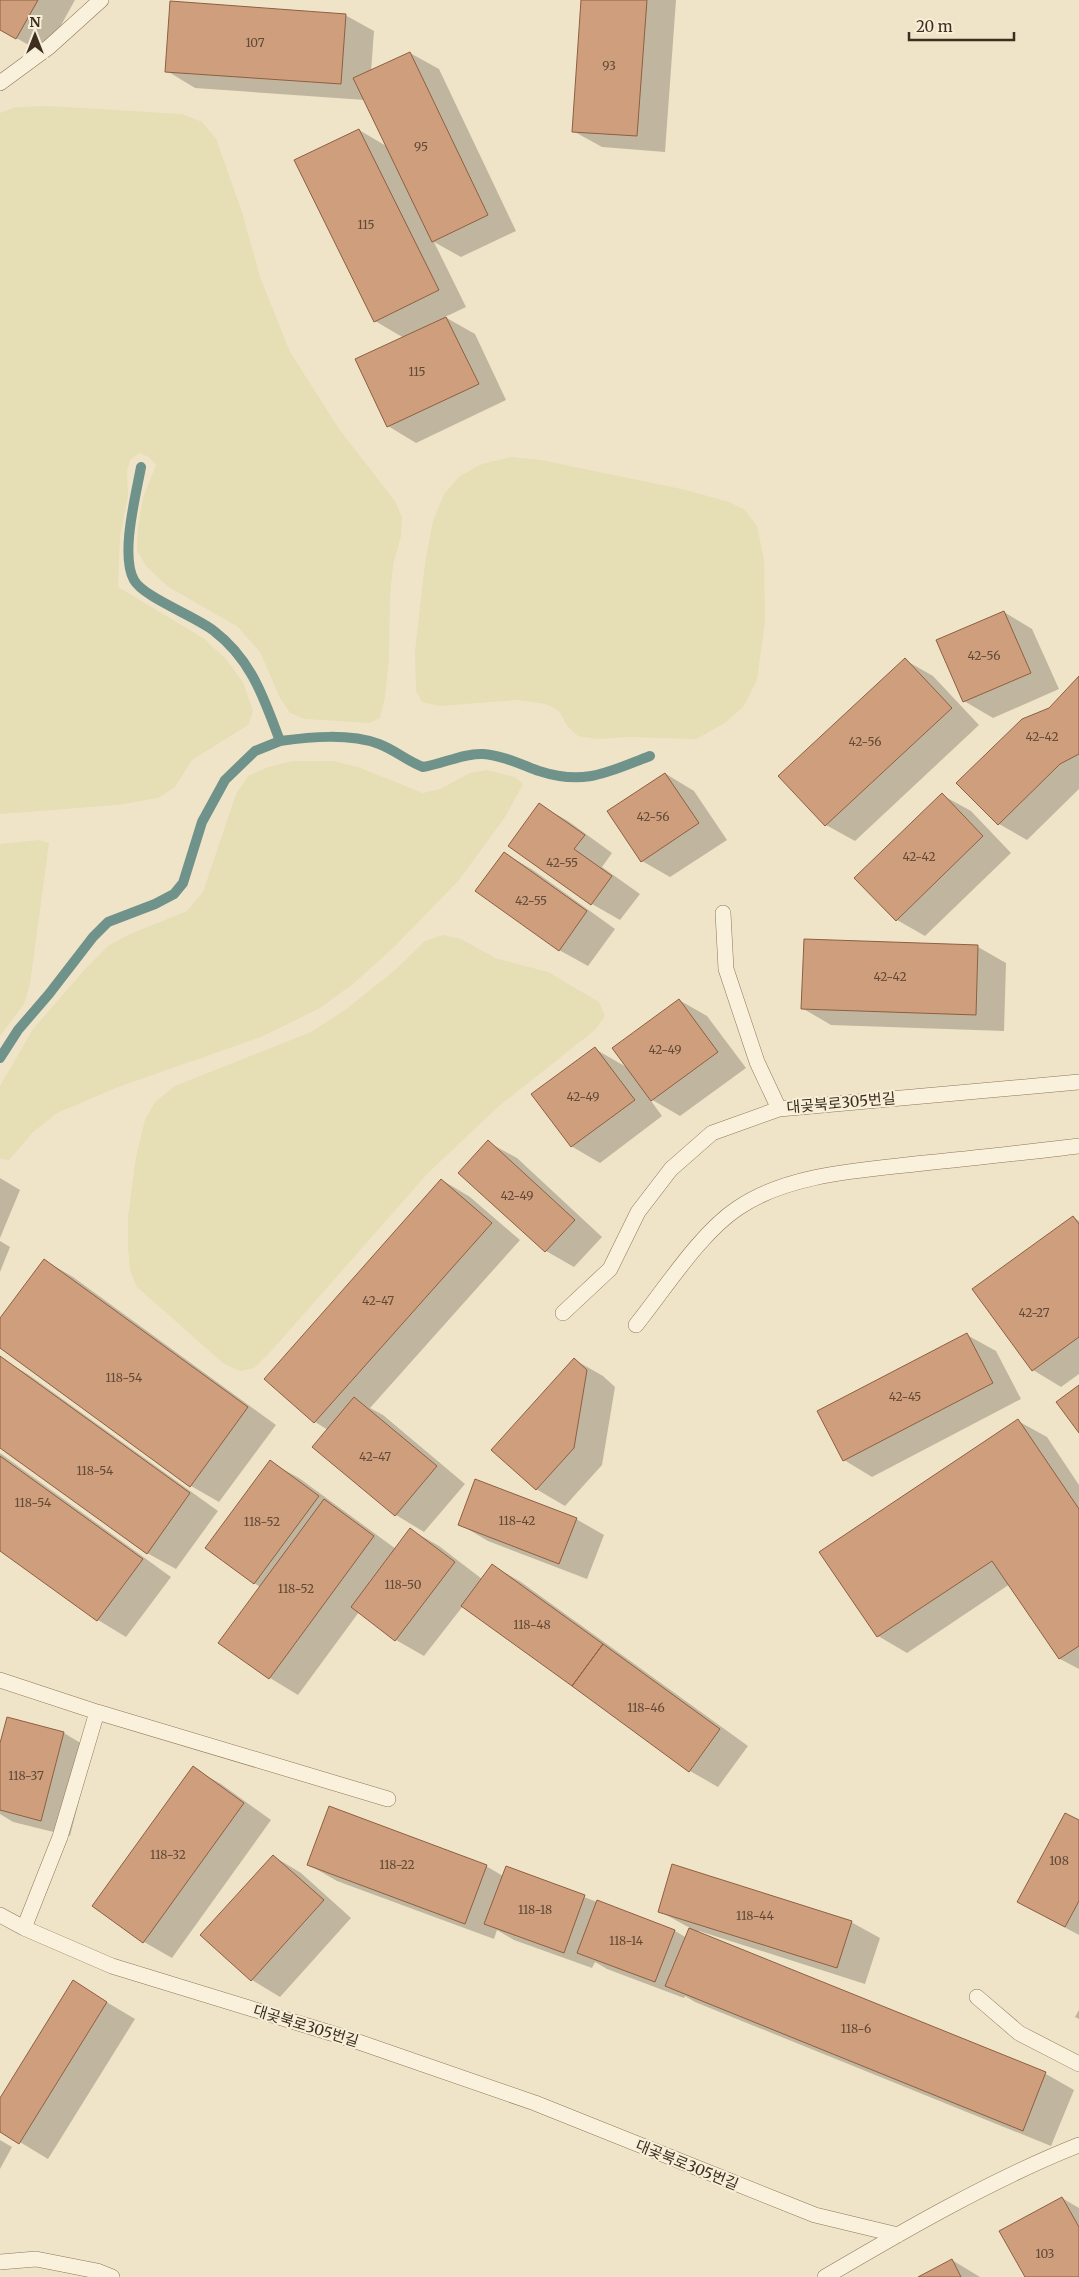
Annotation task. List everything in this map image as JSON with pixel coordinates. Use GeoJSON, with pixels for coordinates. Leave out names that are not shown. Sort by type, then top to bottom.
{"type":"FeatureCollection","features":[{"type":"Feature","properties":{"kind":"lane"},"geometry":{"type":"LineString","coordinates":[[0,83],[49,47],[101,0]]}},
{"type":"Feature","properties":{"kind":"lane","name":"대곶북로305번길"},"geometry":{"type":"LineString","coordinates":[[723,913],[726,969],[757,1062],[779,1109],[1079,1082]]}},
{"type":"Feature","properties":{"kind":"lane"},"geometry":{"type":"LineString","coordinates":[[563,1313],[610,1269],[638,1212],[671,1169],[712,1133],[779,1109]]}},
{"type":"Feature","properties":{"kind":"lane"},"geometry":{"type":"LineString","coordinates":[[636,1325],[717,1224],[761,1194],[789,1184],[856,1171],[1079,1146]]}},
{"type":"Feature","properties":{"kind":"lane"},"geometry":{"type":"LineString","coordinates":[[0,1680],[97,1712],[388,1799]]}},
{"type":"Feature","properties":{"kind":"lane"},"geometry":{"type":"LineString","coordinates":[[24,1928],[60,1837],[97,1712]]}},
{"type":"Feature","properties":{"kind":"lane","name":"대곶북로305번길"},"geometry":{"type":"LineString","coordinates":[[0,1915],[24,1928],[112,1966],[347,2038],[535,2103],[815,2215],[898,2235]]}},
{"type":"Feature","properties":{"kind":"lane"},"geometry":{"type":"LineString","coordinates":[[977,1997],[1019,2033],[1079,2064]]}},
{"type":"Feature","properties":{"kind":"lane"},"geometry":{"type":"LineString","coordinates":[[825,2277],[898,2235],[1034,2163],[1079,2145]]}},
{"type":"Feature","properties":{"kind":"lane"},"geometry":{"type":"LineString","coordinates":[[0,2262],[36,2259],[97,2271],[112,2277]]}},
{"type":"Feature","properties":{"kind":"shaded area"},"geometry":{"type":"Polygon","coordinates":[[[47,106],[182,114],[202,122],[216,139],[242,212],[260,277],[290,352],[339,429],[395,501],[402,517],[401,536],[393,565],[390,598],[389,658],[385,697],[380,718],[370,723],[305,719],[290,713],[280,698],[260,652],[238,627],[167,586],[146,566],[137,550],[138,527],[143,498],[156,465],[149,457],[139,453],[130,460],[127,472],[128,496],[120,536],[118,587],[203,638],[225,658],[243,682],[253,711],[248,725],[192,760],[175,787],[158,798],[117,805],[0,814],[0,113],[16,107],[47,106]]]}},
{"type":"Feature","properties":{"kind":"shaded area"},"geometry":{"type":"Polygon","coordinates":[[[511,457],[541,460],[686,490],[729,502],[745,510],[757,526],[764,560],[765,621],[757,680],[744,706],[725,723],[696,739],[628,737],[596,739],[578,736],[568,727],[559,711],[546,704],[516,700],[440,706],[422,702],[416,691],[415,651],[425,563],[433,521],[444,494],[460,476],[482,464],[511,457]]]}},
{"type":"Feature","properties":{"kind":"shaded area"},"geometry":{"type":"Polygon","coordinates":[[[293,761],[333,761],[358,767],[423,793],[440,789],[470,773],[487,770],[515,777],[523,784],[505,817],[459,880],[394,947],[353,984],[320,1008],[261,1037],[118,1087],[57,1113],[33,1132],[9,1160],[0,1159],[0,1086],[33,1029],[87,967],[108,946],[128,935],[187,911],[203,892],[236,794],[248,776],[268,767],[293,761]]]}},
{"type":"Feature","properties":{"kind":"shaded area"},"geometry":{"type":"Polygon","coordinates":[[[39,840],[49,843],[30,984],[24,1004],[0,1036],[0,844],[39,840]]]}},
{"type":"Feature","properties":{"kind":"shaded area"},"geometry":{"type":"Polygon","coordinates":[[[443,935],[461,939],[495,958],[548,972],[599,1002],[605,1016],[595,1030],[499,1106],[428,1173],[273,1349],[254,1368],[241,1371],[224,1364],[137,1287],[130,1270],[128,1217],[136,1157],[145,1120],[155,1102],[175,1086],[311,1032],[345,1010],[395,970],[425,941],[443,935]]]}},
{"type":"Feature","properties":{"kind":"building"},"geometry":{"type":"Polygon","coordinates":[[[0,0],[38,0],[16,39],[0,30],[0,0]]]}},
{"type":"Feature","properties":{"kind":"building"},"geometry":{"type":"Polygon","coordinates":[[[581,0],[647,0],[637,136],[572,132],[581,0]]]}},
{"type":"Feature","properties":{"kind":"building"},"geometry":{"type":"Polygon","coordinates":[[[170,1],[346,14],[341,84],[165,72],[170,1]]]}},
{"type":"Feature","properties":{"kind":"building"},"geometry":{"type":"Polygon","coordinates":[[[410,52],[488,215],[432,242],[353,78],[410,52]]]}},
{"type":"Feature","properties":{"kind":"building"},"geometry":{"type":"Polygon","coordinates":[[[359,129],[439,290],[374,322],[294,160],[359,129]]]}},
{"type":"Feature","properties":{"kind":"building"},"geometry":{"type":"Polygon","coordinates":[[[446,317],[479,384],[387,427],[355,359],[446,317]]]}},
{"type":"Feature","properties":{"kind":"building"},"geometry":{"type":"Polygon","coordinates":[[[1004,611],[1031,673],[963,702],[936,640],[1004,611]]]}},
{"type":"Feature","properties":{"kind":"building"},"geometry":{"type":"Polygon","coordinates":[[[905,658],[952,708],[825,826],[778,776],[905,658]]]}},
{"type":"Feature","properties":{"kind":"building"},"geometry":{"type":"Polygon","coordinates":[[[1079,676],[1079,754],[1060,764],[998,825],[956,783],[1022,719],[1049,708],[1079,676]]]}},
{"type":"Feature","properties":{"kind":"building"},"geometry":{"type":"Polygon","coordinates":[[[665,773],[699,823],[641,862],[607,811],[665,773]]]}},
{"type":"Feature","properties":{"kind":"building"},"geometry":{"type":"Polygon","coordinates":[[[942,793],[983,836],[896,921],[854,878],[942,793]]]}},
{"type":"Feature","properties":{"kind":"building"},"geometry":{"type":"Polygon","coordinates":[[[539,803],[585,835],[574,849],[612,876],[591,905],[508,846],[539,803]]]}},
{"type":"Feature","properties":{"kind":"building"},"geometry":{"type":"Polygon","coordinates":[[[504,852],[587,911],[559,951],[475,891],[504,852]]]}},
{"type":"Feature","properties":{"kind":"building"},"geometry":{"type":"Polygon","coordinates":[[[804,939],[978,945],[976,1015],[801,1009],[804,939]]]}},
{"type":"Feature","properties":{"kind":"building"},"geometry":{"type":"Polygon","coordinates":[[[679,999],[718,1052],[651,1101],[612,1048],[679,999]]]}},
{"type":"Feature","properties":{"kind":"building"},"geometry":{"type":"Polygon","coordinates":[[[595,1047],[635,1100],[571,1147],[531,1094],[595,1047]]]}},
{"type":"Feature","properties":{"kind":"building"},"geometry":{"type":"Polygon","coordinates":[[[488,1140],[575,1220],[545,1252],[458,1173],[488,1140]]]}},
{"type":"Feature","properties":{"kind":"building"},"geometry":{"type":"Polygon","coordinates":[[[441,1179],[492,1223],[314,1423],[264,1379],[441,1179]]]}},
{"type":"Feature","properties":{"kind":"building"},"geometry":{"type":"Polygon","coordinates":[[[1073,1216],[1079,1224],[1079,1337],[1032,1371],[972,1289],[1073,1216]]]}},
{"type":"Feature","properties":{"kind":"building"},"geometry":{"type":"Polygon","coordinates":[[[44,1259],[248,1407],[190,1487],[0,1348],[0,1318],[44,1259]]]}},
{"type":"Feature","properties":{"kind":"building"},"geometry":{"type":"Polygon","coordinates":[[[967,1333],[993,1383],[843,1461],[817,1411],[967,1333]]]}},
{"type":"Feature","properties":{"kind":"building"},"geometry":{"type":"Polygon","coordinates":[[[0,1356],[190,1493],[147,1554],[0,1448],[0,1356]]]}},
{"type":"Feature","properties":{"kind":"building"},"geometry":{"type":"Polygon","coordinates":[[[574,1358],[587,1370],[574,1448],[536,1490],[491,1450],[574,1358]]]}},
{"type":"Feature","properties":{"kind":"building"},"geometry":{"type":"Polygon","coordinates":[[[1079,1385],[1079,1433],[1056,1402],[1079,1385]]]}},
{"type":"Feature","properties":{"kind":"building"},"geometry":{"type":"Polygon","coordinates":[[[354,1397],[437,1466],[395,1516],[312,1447],[354,1397]]]}},
{"type":"Feature","properties":{"kind":"building"},"geometry":{"type":"Polygon","coordinates":[[[1018,1419],[1079,1509],[1079,1646],[1059,1659],[992,1561],[877,1637],[819,1552],[1018,1419]]]}},
{"type":"Feature","properties":{"kind":"building"},"geometry":{"type":"Polygon","coordinates":[[[0,1456],[143,1559],[97,1621],[0,1551],[0,1456]]]}},
{"type":"Feature","properties":{"kind":"building"},"geometry":{"type":"Polygon","coordinates":[[[270,1460],[319,1496],[254,1584],[205,1548],[270,1460]]]}},
{"type":"Feature","properties":{"kind":"building"},"geometry":{"type":"Polygon","coordinates":[[[475,1479],[577,1518],[559,1564],[458,1525],[475,1479]]]}},
{"type":"Feature","properties":{"kind":"building"},"geometry":{"type":"Polygon","coordinates":[[[324,1499],[374,1536],[269,1679],[218,1643],[324,1499]]]}},
{"type":"Feature","properties":{"kind":"building"},"geometry":{"type":"Polygon","coordinates":[[[410,1528],[455,1562],[395,1641],[351,1607],[410,1528]]]}},
{"type":"Feature","properties":{"kind":"building"},"geometry":{"type":"Polygon","coordinates":[[[492,1564],[603,1644],[572,1686],[461,1606],[492,1564]]]}},
{"type":"Feature","properties":{"kind":"building"},"geometry":{"type":"Polygon","coordinates":[[[603,1644],[720,1729],[689,1772],[572,1686],[603,1644]]]}},
{"type":"Feature","properties":{"kind":"building"},"geometry":{"type":"Polygon","coordinates":[[[7,1717],[64,1732],[41,1821],[0,1810],[0,1743],[7,1717]]]}},
{"type":"Feature","properties":{"kind":"building"},"geometry":{"type":"Polygon","coordinates":[[[193,1766],[244,1803],[143,1943],[92,1906],[193,1766]]]}},
{"type":"Feature","properties":{"kind":"building"},"geometry":{"type":"Polygon","coordinates":[[[329,1806],[487,1865],[465,1924],[307,1865],[329,1806]]]}},
{"type":"Feature","properties":{"kind":"building"},"geometry":{"type":"Polygon","coordinates":[[[1065,1813],[1079,1820],[1079,1901],[1065,1927],[1017,1902],[1065,1813]]]}},
{"type":"Feature","properties":{"kind":"building"},"geometry":{"type":"Polygon","coordinates":[[[273,1855],[324,1900],[251,1981],[200,1935],[273,1855]]]}},
{"type":"Feature","properties":{"kind":"building"},"geometry":{"type":"Polygon","coordinates":[[[672,1864],[852,1921],[837,1968],[658,1912],[672,1864]]]}},
{"type":"Feature","properties":{"kind":"building"},"geometry":{"type":"Polygon","coordinates":[[[506,1866],[585,1895],[564,1953],[484,1924],[506,1866]]]}},
{"type":"Feature","properties":{"kind":"building"},"geometry":{"type":"Polygon","coordinates":[[[597,1900],[675,1930],[655,1982],[577,1953],[597,1900]]]}},
{"type":"Feature","properties":{"kind":"building"},"geometry":{"type":"Polygon","coordinates":[[[689,1928],[1046,2072],[1023,2131],[665,1986],[689,1928]]]}},
{"type":"Feature","properties":{"kind":"building"},"geometry":{"type":"Polygon","coordinates":[[[73,1980],[107,2002],[19,2144],[0,2132],[0,2098],[73,1980]]]}},
{"type":"Feature","properties":{"kind":"building"},"geometry":{"type":"Polygon","coordinates":[[[1062,2197],[1079,2227],[1079,2277],[1025,2277],[999,2231],[1062,2197]]]}},
{"type":"Feature","properties":{"kind":"building"},"geometry":{"type":"Polygon","coordinates":[[[952,2259],[961,2277],[918,2277],[952,2259]]]}},
{"type":"Feature","properties":{"kind":"waterway"},"geometry":{"type":"LineString","coordinates":[[0,1058],[18,1030],[49,994],[93,937],[108,922],[155,904],[174,894],[183,883],[202,822],[225,780],[255,751],[280,741],[255,681],[247,667],[227,642],[206,625],[148,593],[134,580],[128,556],[130,525],[141,467]]}},
{"type":"Feature","properties":{"kind":"waterway"},"geometry":{"type":"LineString","coordinates":[[280,741],[304,738],[355,738],[385,746],[423,767],[468,755],[483,754],[505,758],[539,771],[570,777],[583,777],[609,772],[650,756]]}}]}
